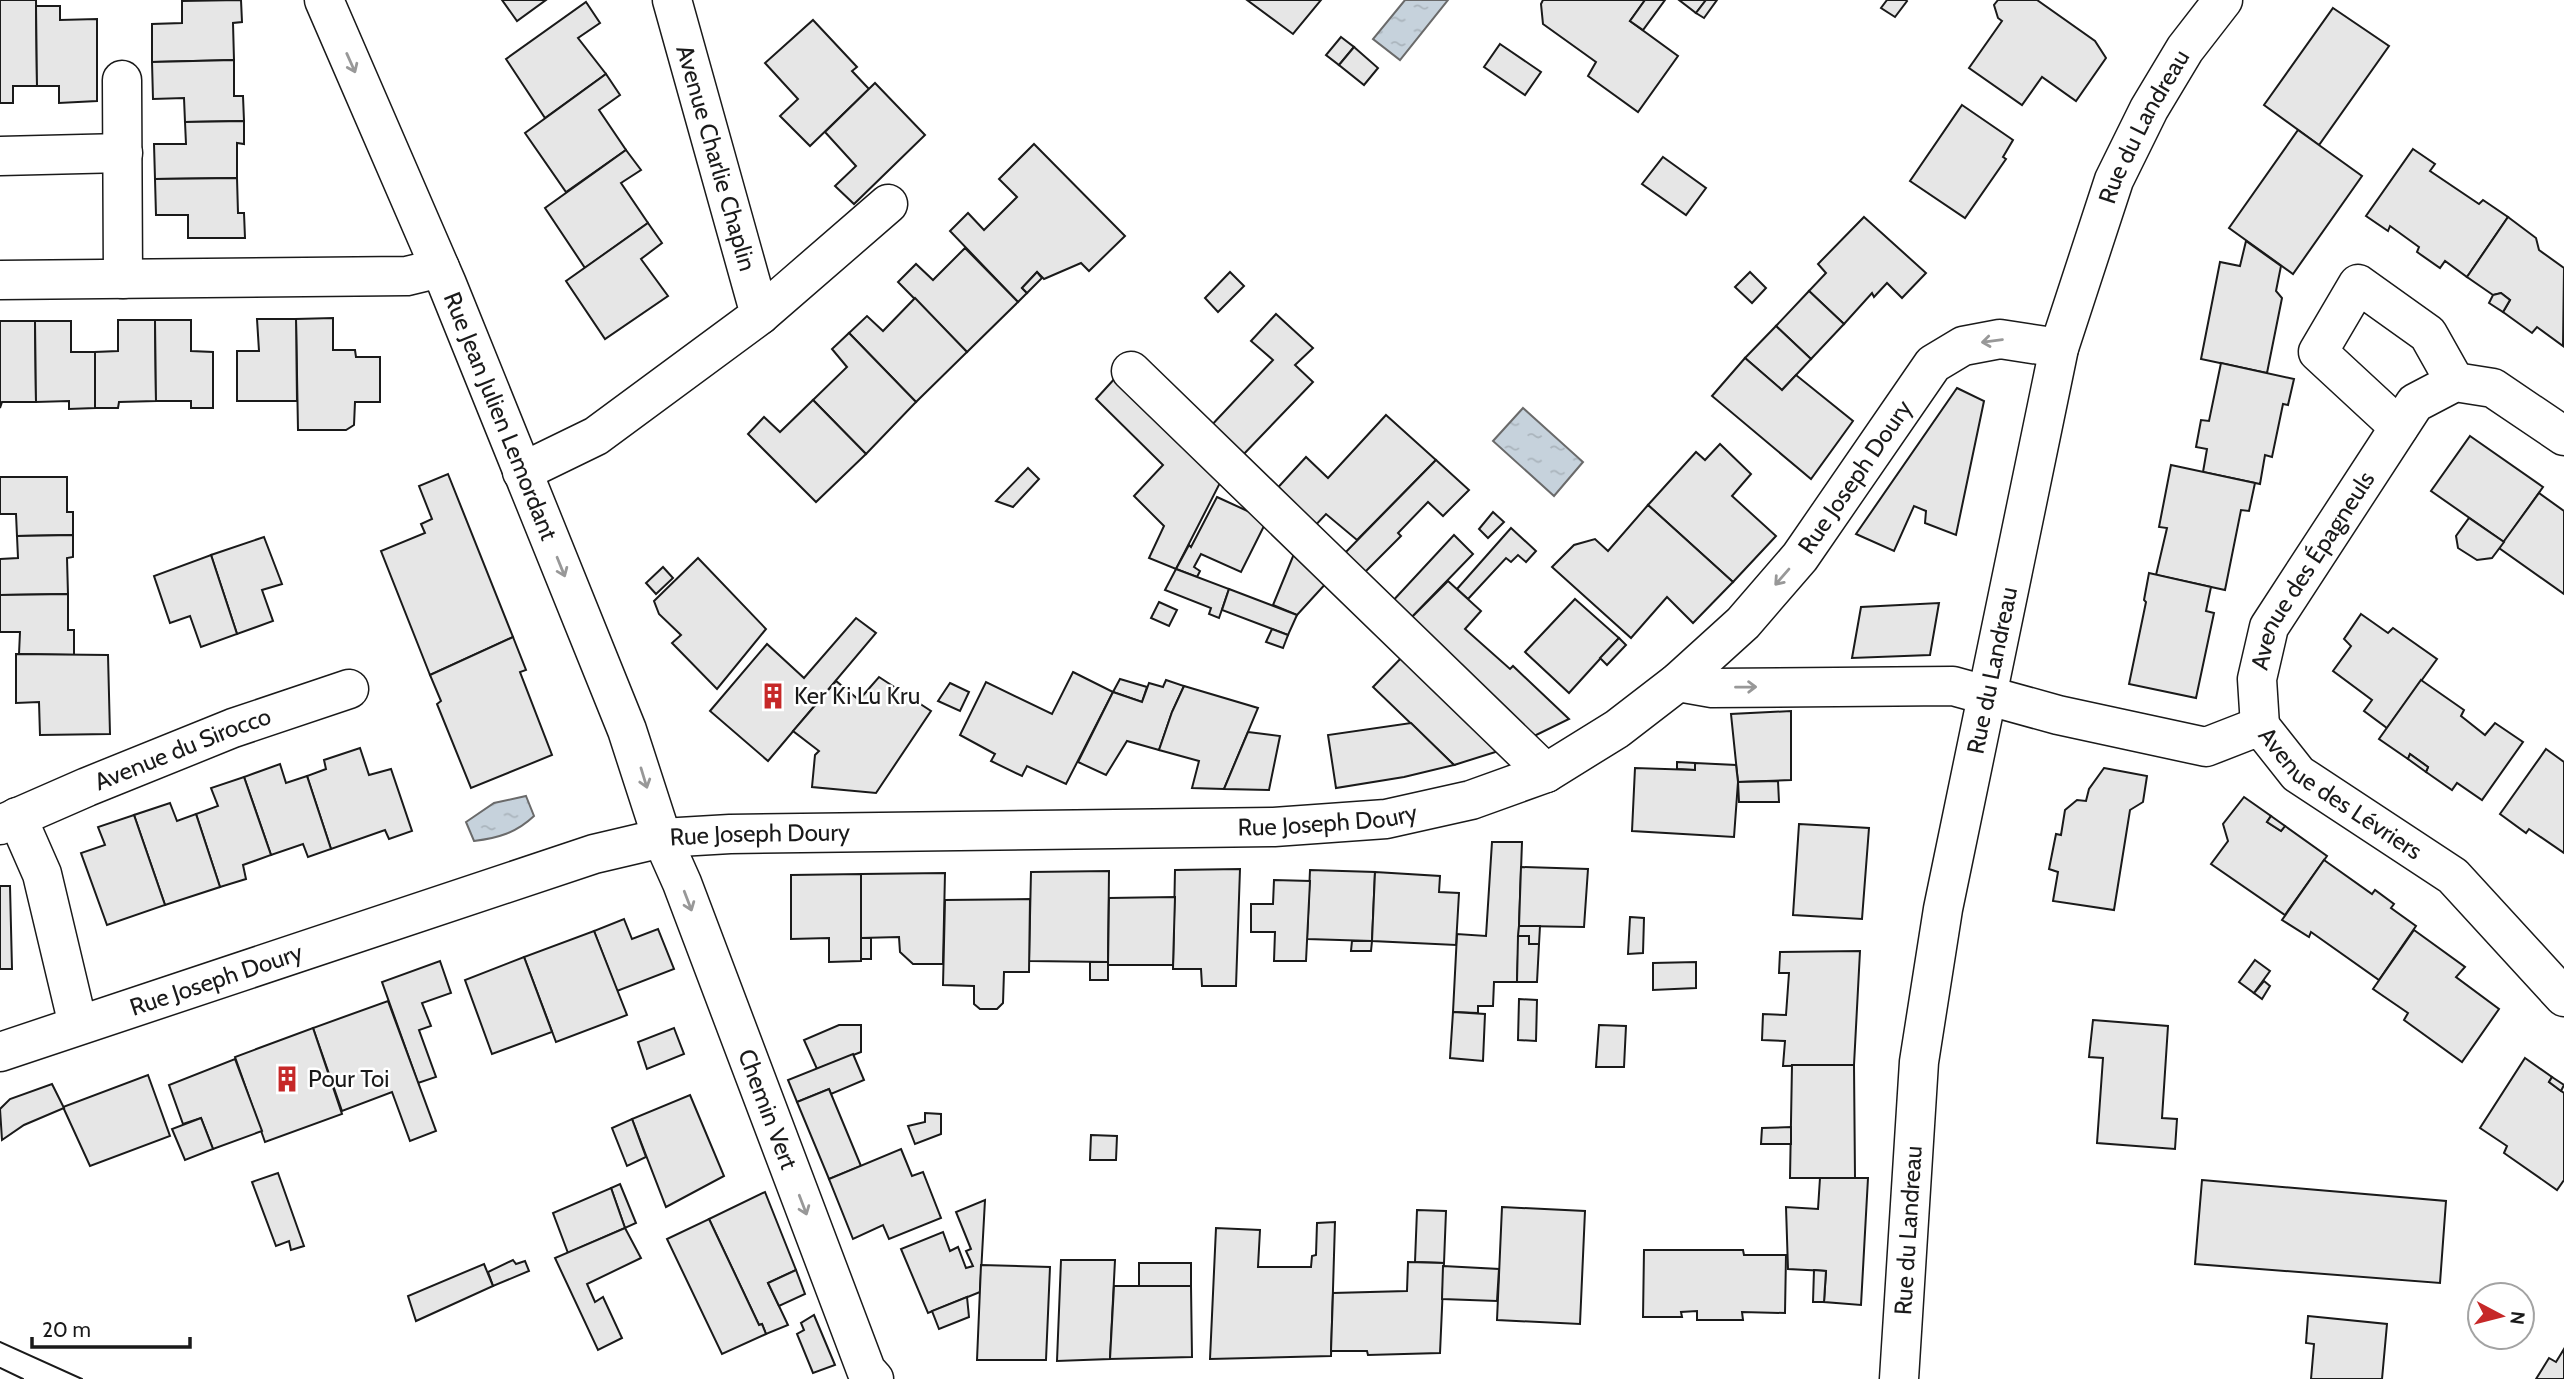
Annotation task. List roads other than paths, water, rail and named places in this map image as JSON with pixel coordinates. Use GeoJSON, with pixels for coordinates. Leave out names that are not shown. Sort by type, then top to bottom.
{"type":"FeatureCollection","features":[{"type":"Feature","properties":{"kind":"street","name":"Rue Jean Julien Lemordant"},"geometry":{"type":"LineString","coordinates":[[324,0],[440,268],[632,742],[662,838]]}},
{"type":"Feature","properties":{"kind":"street","name":"Avenue Charlie Chaplin"},"geometry":{"type":"LineString","coordinates":[[672,0],[760,315]]}},
{"type":"Feature","properties":{"kind":"street","name":"Rue du Landreau"},"geometry":{"type":"LineString","coordinates":[[1899,1379],[1919,1062],[1943,909],[2059,348],[2114,180],[2149,109],[2185,48],[2222,0]]}},
{"type":"Feature","properties":{"kind":"street"},"geometry":{"type":"LineString","coordinates":[[122,80],[123,279]]}},
{"type":"Feature","properties":{"kind":"street"},"geometry":{"type":"LineString","coordinates":[[0,156],[123,153]]}},
{"type":"Feature","properties":{"kind":"street","name":"Avenue Charlie Chaplin"},"geometry":{"type":"LineString","coordinates":[[522,472],[596,436],[760,315],[888,204]]}},
{"type":"Feature","properties":{"kind":"street"},"geometry":{"type":"LineString","coordinates":[[0,280],[407,276],[440,268]]}},
{"type":"Feature","properties":{"kind":"street"},"geometry":{"type":"LineString","coordinates":[[2399,427],[2318,352],[2358,284],[2428,334],[2455,382],[2493,388],[2564,436]]}},
{"type":"Feature","properties":{"kind":"street","name":"Rue Joseph Doury"},"geometry":{"type":"LineString","coordinates":[[0,1052],[581,859],[662,838],[730,834],[1286,826],[1386,819],[1471,800],[1546,773],[1617,729],[1678,682],[1743,623],[1800,557],[1933,364],[1963,346],[2000,339],[2059,348]]}},
{"type":"Feature","properties":{"kind":"street"},"geometry":{"type":"LineString","coordinates":[[1131,371],[1546,773]]}},
{"type":"Feature","properties":{"kind":"street","name":"Avenue des Épagneuls"},"geometry":{"type":"LineString","coordinates":[[2260,726],[2257,679],[2269,627],[2415,404],[2455,382]]}},
{"type":"Feature","properties":{"kind":"street"},"geometry":{"type":"LineString","coordinates":[[1678,682],[1712,688],[1930,684],[1953,686],[1989,695]]}},
{"type":"Feature","properties":{"kind":"street","name":"Avenue du Sirocco"},"geometry":{"type":"LineString","coordinates":[[78,1024],[42,874],[9,821],[86,786],[233,728],[349,689]]}},
{"type":"Feature","properties":{"kind":"street","name":"Avenue des Lévriers"},"geometry":{"type":"LineString","coordinates":[[1989,695],[2058,715],[2206,747],[2260,726],[2298,774],[2453,876],[2564,997]]}},
{"type":"Feature","properties":{"kind":"street","name":"Chemin Vert"},"geometry":{"type":"LineString","coordinates":[[662,838],[692,909],[866,1370],[874,1379]]}},
{"type":"Feature","properties":{"kind":"water"},"geometry":{"type":"Polygon","coordinates":[[[1405,0],[1448,0],[1400,60],[1373,39],[1405,0]]]}},
{"type":"Feature","properties":{"kind":"water"},"geometry":{"type":"Polygon","coordinates":[[[1523,408],[1583,462],[1554,496],[1493,441],[1523,408]]]}},
{"type":"Feature","properties":{"kind":"water"},"geometry":{"type":"Polygon","coordinates":[[[526,796],[534,816],[506,834],[474,841],[466,822],[494,803],[526,796]]]}},
{"type":"Feature","properties":{"kind":"tram line"},"geometry":{"type":"LineString","coordinates":[[0,1342],[82,1379]]}},
{"type":"Feature","properties":{"kind":"tram line"},"geometry":{"type":"LineString","coordinates":[[0,1368],[23,1379]]}},
{"type":"Feature","properties":{"kind":"place","name":"Ker Ki Lu Kru"},"geometry":{"type":"Point","coordinates":[773,696]}},
{"type":"Feature","properties":{"kind":"place","name":"Pour Toi"},"geometry":{"type":"Point","coordinates":[287,1079]}}]}
